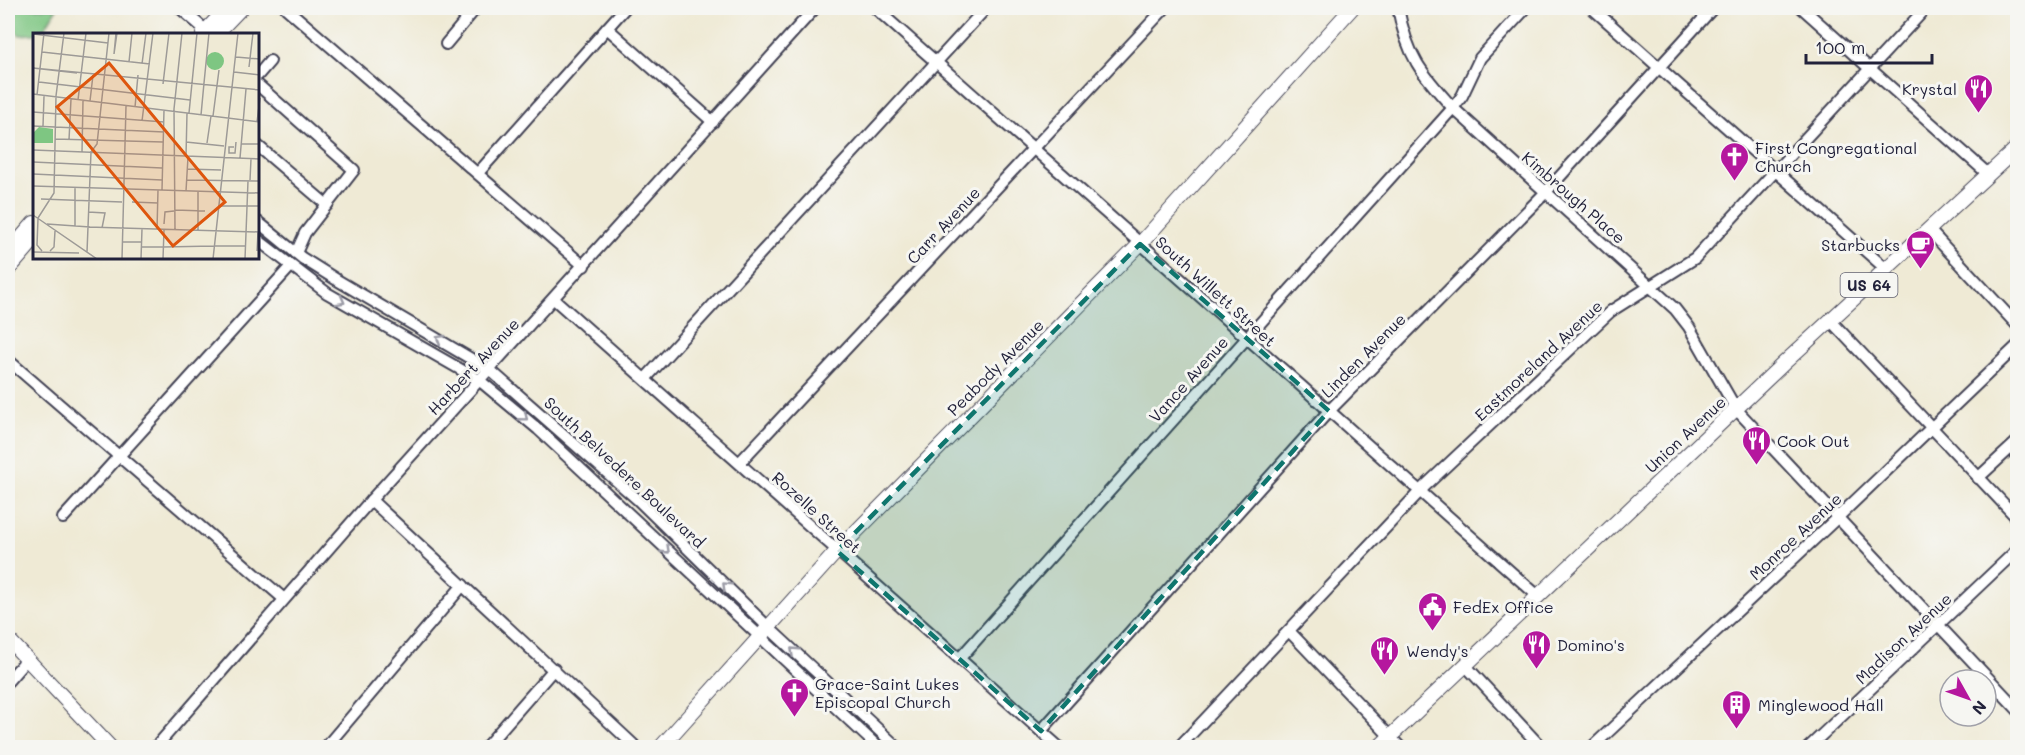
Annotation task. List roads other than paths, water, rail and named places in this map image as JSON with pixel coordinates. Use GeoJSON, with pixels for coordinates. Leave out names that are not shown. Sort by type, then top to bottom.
{"type":"FeatureCollection","features":[{"type":"Feature","properties":{"kind":"main road"},"geometry":{"type":"LineString","coordinates":[[210,33],[226,8]]}},
{"type":"Feature","properties":{"kind":"main road"},"geometry":{"type":"LineString","coordinates":[[210,33],[241,8]]}},
{"type":"Feature","properties":{"kind":"main road","name":"Peabody Avenue"},"geometry":{"type":"LineString","coordinates":[[669,745],[764,632],[837,551],[1140,244],[1352,8]]}},
{"type":"Feature","properties":{"kind":"main road","name":"Union Avenue"},"geometry":{"type":"LineString","coordinates":[[1378,747],[1830,320],[2018,147]]}},
{"type":"Feature","properties":{"kind":"main road"},"geometry":{"type":"LineString","coordinates":[[8,253],[33,224]]}},
{"type":"Feature","properties":{"kind":"main road"},"geometry":{"type":"LineString","coordinates":[[8,270],[33,241]]}},
{"type":"Feature","properties":{"kind":"main road"},"geometry":{"type":"LineString","coordinates":[[8,639],[111,747]]}},
{"type":"Feature","properties":{"kind":"street"},"geometry":{"type":"LineString","coordinates":[[180,8],[208,33]]}},
{"type":"Feature","properties":{"kind":"street"},"geometry":{"type":"LineString","coordinates":[[286,8],[584,266]]}},
{"type":"Feature","properties":{"kind":"street"},"geometry":{"type":"LineString","coordinates":[[446,44],[476,8]]}},
{"type":"Feature","properties":{"kind":"street"},"geometry":{"type":"LineString","coordinates":[[478,173],[625,8]]}},
{"type":"Feature","properties":{"kind":"street","name":"Harbert Avenue"},"geometry":{"type":"LineString","coordinates":[[156,747],[371,500],[815,8]]}},
{"type":"Feature","properties":{"kind":"street","name":"South Willett Street"},"geometry":{"type":"LineString","coordinates":[[875,8],[1538,596]]}},
{"type":"Feature","properties":{"kind":"street"},"geometry":{"type":"LineString","coordinates":[[645,379],[986,8]]}},
{"type":"Feature","properties":{"kind":"street","name":"Carr Avenue"},"geometry":{"type":"LineString","coordinates":[[741,462],[1165,8]]}},
{"type":"Feature","properties":{"kind":"street","name":"Kimbrough Place"},"geometry":{"type":"LineString","coordinates":[[1398,8],[1404,39],[1422,74],[1453,108],[1545,193],[1652,286],[1689,327],[1736,409],[2018,710]]}},
{"type":"Feature","properties":{"kind":"street","name":"Vance Avenue"},"geometry":{"type":"LineString","coordinates":[[960,658],[1453,108],[1462,96],[1480,57],[1526,8]]}},
{"type":"Feature","properties":{"kind":"street"},"geometry":{"type":"LineString","coordinates":[[1592,8],[1886,269]]}},
{"type":"Feature","properties":{"kind":"street","name":"Linden Avenue"},"geometry":{"type":"LineString","coordinates":[[1041,731],[1329,411],[1545,193],[1713,8]]}},
{"type":"Feature","properties":{"kind":"street"},"geometry":{"type":"LineString","coordinates":[[1802,8],[1988,174]]}},
{"type":"Feature","properties":{"kind":"street","name":"Eastmoreland Avenue"},"geometry":{"type":"LineString","coordinates":[[1178,747],[1419,491],[1611,311],[1695,258],[1926,8]]}},
{"type":"Feature","properties":{"kind":"street"},"geometry":{"type":"LineString","coordinates":[[607,28],[713,122]]}},
{"type":"Feature","properties":{"kind":"street"},"geometry":{"type":"LineString","coordinates":[[260,73],[270,61]]}},
{"type":"Feature","properties":{"kind":"street"},"geometry":{"type":"LineString","coordinates":[[63,518],[295,260],[305,232],[354,170],[260,87]]}},
{"type":"Feature","properties":{"kind":"street"},"geometry":{"type":"LineString","coordinates":[[260,148],[327,205]]}},
{"type":"Feature","properties":{"kind":"street","name":"South Belvedere Boulevard"},"geometry":{"type":"LineString","coordinates":[[260,224],[327,293],[479,380],[538,429],[625,512],[898,747]]}},
{"type":"Feature","properties":{"kind":"street"},"geometry":{"type":"LineString","coordinates":[[1929,230],[2018,326]]}},
{"type":"Feature","properties":{"kind":"street","name":"South Belvedere Boulevard"},"geometry":{"type":"LineString","coordinates":[[260,241],[490,370],[636,499],[879,747]]}},
{"type":"Feature","properties":{"kind":"street","name":"Rozelle Street"},"geometry":{"type":"LineString","coordinates":[[554,299],[741,462],[837,551],[1060,747]]}},
{"type":"Feature","properties":{"kind":"street"},"geometry":{"type":"LineString","coordinates":[[1830,320],[2018,519]]}},
{"type":"Feature","properties":{"kind":"street","name":"Monroe Avenue"},"geometry":{"type":"LineString","coordinates":[[1591,747],[1837,518],[2018,345]]}},
{"type":"Feature","properties":{"kind":"street"},"geometry":{"type":"LineString","coordinates":[[8,360],[284,600]]}},
{"type":"Feature","properties":{"kind":"street"},"geometry":{"type":"LineString","coordinates":[[1978,478],[2018,441]]}},
{"type":"Feature","properties":{"kind":"street"},"geometry":{"type":"LineString","coordinates":[[625,512],[636,499]]}},
{"type":"Feature","properties":{"kind":"street"},"geometry":{"type":"LineString","coordinates":[[371,500],[638,747]]}},
{"type":"Feature","properties":{"kind":"street","name":"Madison Avenue"},"geometry":{"type":"LineString","coordinates":[[1808,747],[2018,549]]}},
{"type":"Feature","properties":{"kind":"street"},"geometry":{"type":"LineString","coordinates":[[325,747],[463,585]]}},
{"type":"Feature","properties":{"kind":"street"},"geometry":{"type":"LineString","coordinates":[[1289,631],[1401,747]]}},
{"type":"Feature","properties":{"kind":"street"},"geometry":{"type":"LineString","coordinates":[[8,681],[27,659]]}},
{"type":"Feature","properties":{"kind":"street"},"geometry":{"type":"LineString","coordinates":[[1466,666],[1542,747]]}},
{"type":"Feature","properties":{"kind":"street"},"geometry":{"type":"LineString","coordinates":[[484,747],[554,669]]}},
{"type":"Feature","properties":{"kind":"place","name":"Krystal"},"geometry":{"type":"Point","coordinates":[1978,114]}},
{"type":"Feature","properties":{"kind":"place","name":"First Congregational Church"},"geometry":{"type":"Point","coordinates":[1734,182]}},
{"type":"Feature","properties":{"kind":"place","name":"Starbucks"},"geometry":{"type":"Point","coordinates":[1921,270]}},
{"type":"Feature","properties":{"kind":"place","name":"Cook Out"},"geometry":{"type":"Point","coordinates":[1756,466]}},
{"type":"Feature","properties":{"kind":"place","name":"FedEx Office"},"geometry":{"type":"Point","coordinates":[1432,632]}},
{"type":"Feature","properties":{"kind":"place","name":"Domino's"},"geometry":{"type":"Point","coordinates":[1536,670]}},
{"type":"Feature","properties":{"kind":"place","name":"Wendy's"},"geometry":{"type":"Point","coordinates":[1385,676]}},
{"type":"Feature","properties":{"kind":"place","name":"Grace-Saint Lukes Episcopal Church"},"geometry":{"type":"Point","coordinates":[794,718]}},
{"type":"Feature","properties":{"kind":"place","name":"Minglewood Hall"},"geometry":{"type":"Point","coordinates":[1737,730]}}]}
